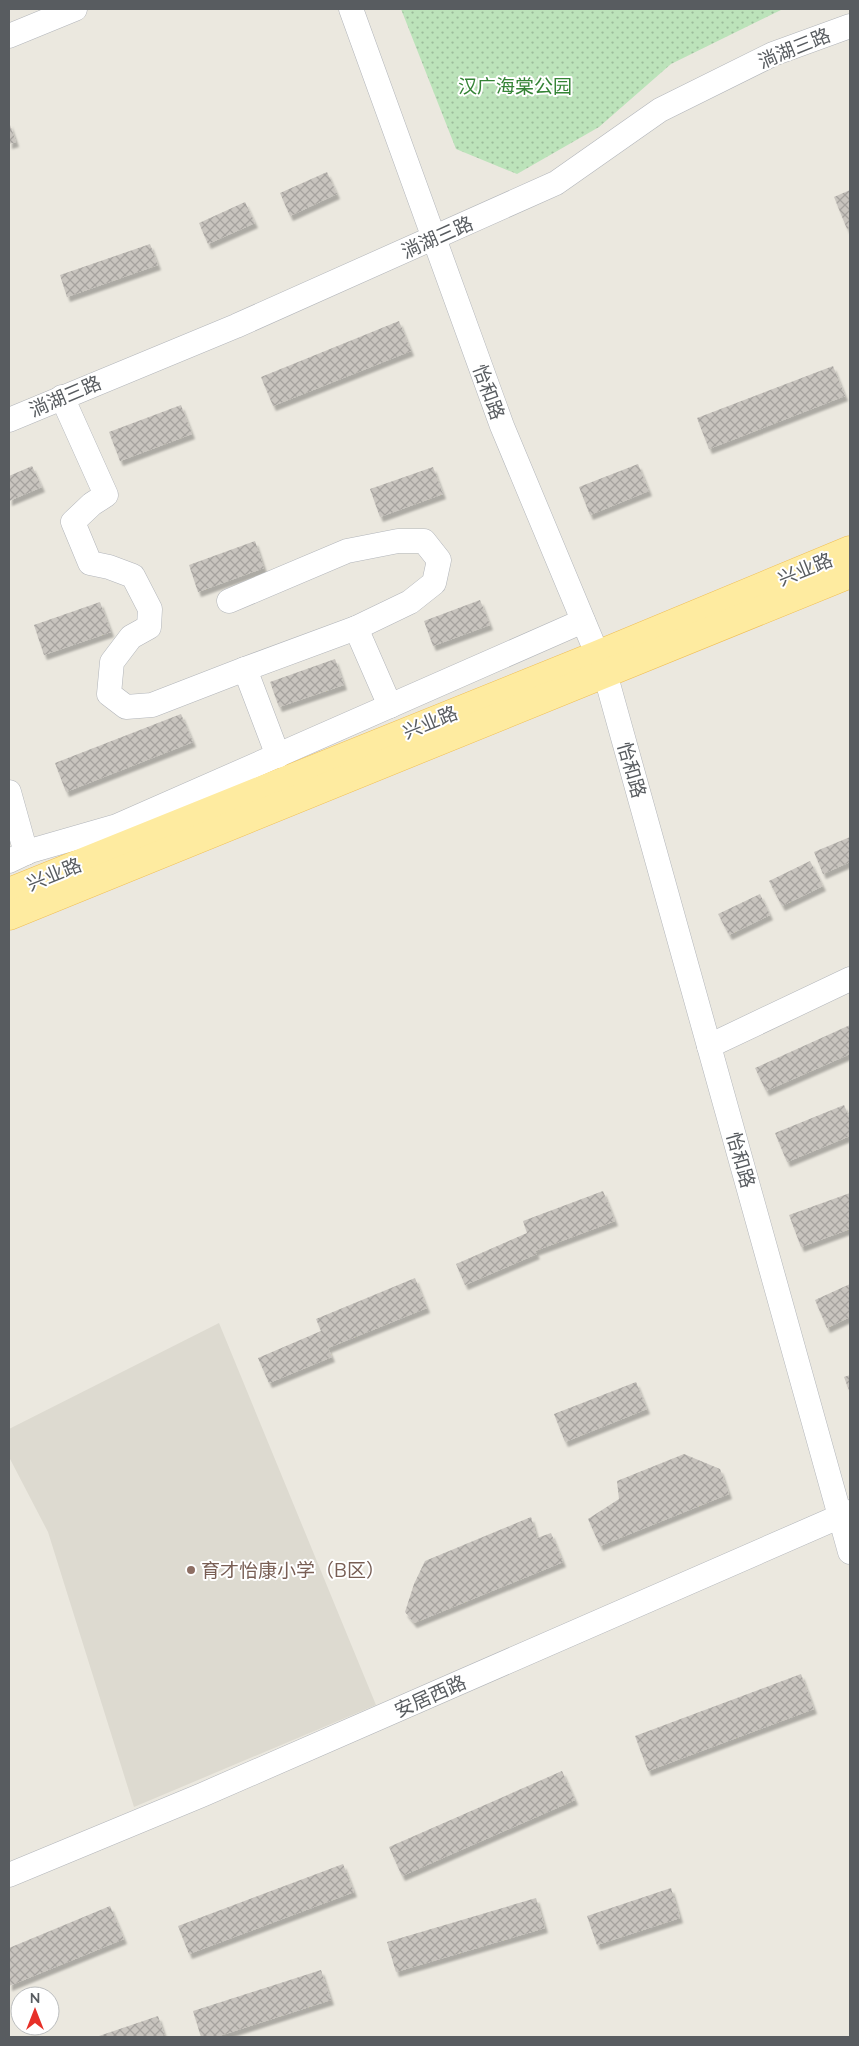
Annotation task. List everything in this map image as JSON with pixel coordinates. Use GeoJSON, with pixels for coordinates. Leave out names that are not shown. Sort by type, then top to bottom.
{"type":"FeatureCollection","features":[{"type":"Feature","properties":{"kind":"main road","name":"兴业路"},"geometry":{"type":"LineString","coordinates":[[9,916],[601,664],[850,550]]}},
{"type":"Feature","properties":{"kind":"main road","name":"兴业路"},"geometry":{"type":"LineString","coordinates":[[9,892],[601,664],[850,574]]}},
{"type":"Feature","properties":{"kind":"street"},"geometry":{"type":"LineString","coordinates":[[9,36],[75,9]]}},
{"type":"Feature","properties":{"kind":"street","name":"怡和路"},"geometry":{"type":"LineString","coordinates":[[351,9],[502,426],[601,664],[709,1046],[845,1514],[850,1552]]}},
{"type":"Feature","properties":{"kind":"street","name":"淌湖三路"},"geometry":{"type":"LineString","coordinates":[[9,420],[236,326],[556,183],[660,110],[773,54],[850,26]]}},
{"type":"Feature","properties":{"kind":"street"},"geometry":{"type":"LineString","coordinates":[[62,397],[106,495],[92,504],[73,522],[86,555],[90,563],[109,567],[133,576],[150,609],[149,627],[131,637],[112,662],[109,694],[126,707],[152,705],[356,628],[410,602],[434,583],[439,560],[424,541],[398,541],[347,551],[229,601]]}},
{"type":"Feature","properties":{"kind":"street"},"geometry":{"type":"LineString","coordinates":[[9,792],[17,857],[117,826],[583,621]]}},
{"type":"Feature","properties":{"kind":"street"},"geometry":{"type":"LineString","coordinates":[[356,628],[390,706]]}},
{"type":"Feature","properties":{"kind":"street"},"geometry":{"type":"LineString","coordinates":[[245,669],[278,756]]}},
{"type":"Feature","properties":{"kind":"street"},"geometry":{"type":"LineString","coordinates":[[709,1046],[850,978]]}},
{"type":"Feature","properties":{"kind":"street","name":"安居西路"},"geometry":{"type":"LineString","coordinates":[[9,1875],[202,1795],[845,1514]]}},
{"type":"Feature","properties":{"kind":"shaded area","name":"育才怡康小学（B区）"},"geometry":{"type":"Polygon","coordinates":[[[219,1323],[376,1705],[134,1807],[48,1532],[9,1457],[9,1429],[219,1323]]]}},
{"type":"Feature","properties":{"kind":"green space","name":"汉广海棠公园"},"geometry":{"type":"Polygon","coordinates":[[[401,9],[783,9],[671,64],[599,127],[517,174],[456,149],[401,9]]]}},
{"type":"Feature","properties":{"kind":"building"},"geometry":{"type":"Polygon","coordinates":[[[9,122],[16,142],[9,144],[9,122]]]}},
{"type":"Feature","properties":{"kind":"building"},"geometry":{"type":"Polygon","coordinates":[[[327,172],[337,194],[290,216],[280,193],[327,172]]]}},
{"type":"Feature","properties":{"kind":"building"},"geometry":{"type":"Polygon","coordinates":[[[850,190],[850,228],[847,229],[834,197],[850,190]]]}},
{"type":"Feature","properties":{"kind":"building"},"geometry":{"type":"Polygon","coordinates":[[[245,202],[255,223],[208,244],[199,223],[245,202]]]}},
{"type":"Feature","properties":{"kind":"building"},"geometry":{"type":"Polygon","coordinates":[[[150,244],[158,265],[67,297],[60,275],[150,244]]]}},
{"type":"Feature","properties":{"kind":"building"},"geometry":{"type":"Polygon","coordinates":[[[399,321],[411,351],[273,406],[261,377],[399,321]]]}},
{"type":"Feature","properties":{"kind":"building"},"geometry":{"type":"Polygon","coordinates":[[[833,366],[845,396],[709,449],[697,418],[833,366]]]}},
{"type":"Feature","properties":{"kind":"building"},"geometry":{"type":"Polygon","coordinates":[[[181,405],[192,434],[120,461],[109,432],[181,405]]]}},
{"type":"Feature","properties":{"kind":"building"},"geometry":{"type":"Polygon","coordinates":[[[638,464],[649,491],[590,515],[579,487],[638,464]]]}},
{"type":"Feature","properties":{"kind":"building"},"geometry":{"type":"Polygon","coordinates":[[[32,466],[42,487],[9,501],[9,476],[32,466]]]}},
{"type":"Feature","properties":{"kind":"building"},"geometry":{"type":"Polygon","coordinates":[[[433,467],[443,494],[380,517],[370,489],[433,467]]]}},
{"type":"Feature","properties":{"kind":"building"},"geometry":{"type":"Polygon","coordinates":[[[255,541],[264,568],[198,592],[189,565],[255,541]]]}},
{"type":"Feature","properties":{"kind":"building"},"geometry":{"type":"Polygon","coordinates":[[[480,600],[490,625],[433,646],[424,621],[480,600]]]}},
{"type":"Feature","properties":{"kind":"building"},"geometry":{"type":"Polygon","coordinates":[[[100,602],[111,632],[44,655],[34,625],[100,602]]]}},
{"type":"Feature","properties":{"kind":"building"},"geometry":{"type":"Polygon","coordinates":[[[335,659],[344,685],[279,707],[270,682],[335,659]]]}},
{"type":"Feature","properties":{"kind":"building"},"geometry":{"type":"Polygon","coordinates":[[[181,714],[193,742],[66,792],[55,763],[181,714]]]}},
{"type":"Feature","properties":{"kind":"building"},"geometry":{"type":"Polygon","coordinates":[[[850,837],[850,862],[823,874],[814,852],[850,837]]]}},
{"type":"Feature","properties":{"kind":"building"},"geometry":{"type":"Polygon","coordinates":[[[810,861],[823,886],[782,906],[769,881],[810,861]]]}},
{"type":"Feature","properties":{"kind":"building"},"geometry":{"type":"Polygon","coordinates":[[[760,894],[770,915],[729,935],[718,914],[760,894]]]}},
{"type":"Feature","properties":{"kind":"building"},"geometry":{"type":"Polygon","coordinates":[[[850,1025],[850,1054],[766,1091],[755,1068],[850,1025]]]}},
{"type":"Feature","properties":{"kind":"building"},"geometry":{"type":"Polygon","coordinates":[[[844,1105],[850,1119],[850,1136],[787,1162],[775,1133],[844,1105]]]}},
{"type":"Feature","properties":{"kind":"building"},"geometry":{"type":"Polygon","coordinates":[[[603,1191],[615,1221],[535,1251],[537,1254],[465,1285],[456,1264],[527,1233],[523,1221],[603,1191]]]}},
{"type":"Feature","properties":{"kind":"building"},"geometry":{"type":"Polygon","coordinates":[[[850,1193],[850,1229],[801,1247],[789,1215],[850,1193]]]}},
{"type":"Feature","properties":{"kind":"building"},"geometry":{"type":"Polygon","coordinates":[[[415,1278],[427,1308],[328,1348],[332,1357],[269,1383],[258,1358],[321,1331],[316,1319],[415,1278]]]}},
{"type":"Feature","properties":{"kind":"building"},"geometry":{"type":"Polygon","coordinates":[[[850,1284],[850,1317],[827,1328],[815,1300],[850,1284]]]}},
{"type":"Feature","properties":{"kind":"building"},"geometry":{"type":"Polygon","coordinates":[[[850,1375],[850,1393],[844,1377],[850,1375]]]}},
{"type":"Feature","properties":{"kind":"building"},"geometry":{"type":"Polygon","coordinates":[[[636,1382],[647,1409],[565,1442],[554,1414],[636,1382]]]}},
{"type":"Feature","properties":{"kind":"building"},"geometry":{"type":"Polygon","coordinates":[[[684,1454],[720,1469],[729,1494],[600,1546],[588,1519],[619,1499],[617,1481],[684,1454]]]}},
{"type":"Feature","properties":{"kind":"building"},"geometry":{"type":"Polygon","coordinates":[[[531,1517],[537,1538],[551,1533],[563,1562],[414,1623],[405,1612],[414,1584],[425,1561],[531,1517]]]}},
{"type":"Feature","properties":{"kind":"building"},"geometry":{"type":"Polygon","coordinates":[[[801,1674],[814,1709],[648,1771],[635,1736],[801,1674]]]}},
{"type":"Feature","properties":{"kind":"building"},"geometry":{"type":"Polygon","coordinates":[[[562,1771],[575,1800],[402,1876],[389,1847],[562,1771]]]}},
{"type":"Feature","properties":{"kind":"building"},"geometry":{"type":"Polygon","coordinates":[[[343,1864],[354,1892],[189,1954],[178,1926],[343,1864]]]}},
{"type":"Feature","properties":{"kind":"building"},"geometry":{"type":"Polygon","coordinates":[[[671,1888],[680,1918],[597,1945],[587,1916],[671,1888]]]}},
{"type":"Feature","properties":{"kind":"building"},"geometry":{"type":"Polygon","coordinates":[[[536,1898],[545,1928],[396,1972],[387,1942],[536,1898]]]}},
{"type":"Feature","properties":{"kind":"building"},"geometry":{"type":"Polygon","coordinates":[[[110,1906],[124,1939],[9,1986],[9,1948],[110,1906]]]}},
{"type":"Feature","properties":{"kind":"building"},"geometry":{"type":"Polygon","coordinates":[[[321,1970],[331,2000],[216,2037],[201,2037],[193,2011],[321,1970]]]}},
{"type":"Feature","properties":{"kind":"building"},"geometry":{"type":"Polygon","coordinates":[[[158,2016],[165,2037],[96,2037],[158,2016]]]}},
{"type":"Feature","properties":{"kind":"place","name":"育才怡康小学（B区）"},"geometry":{"type":"Point","coordinates":[191,1570]}}]}
